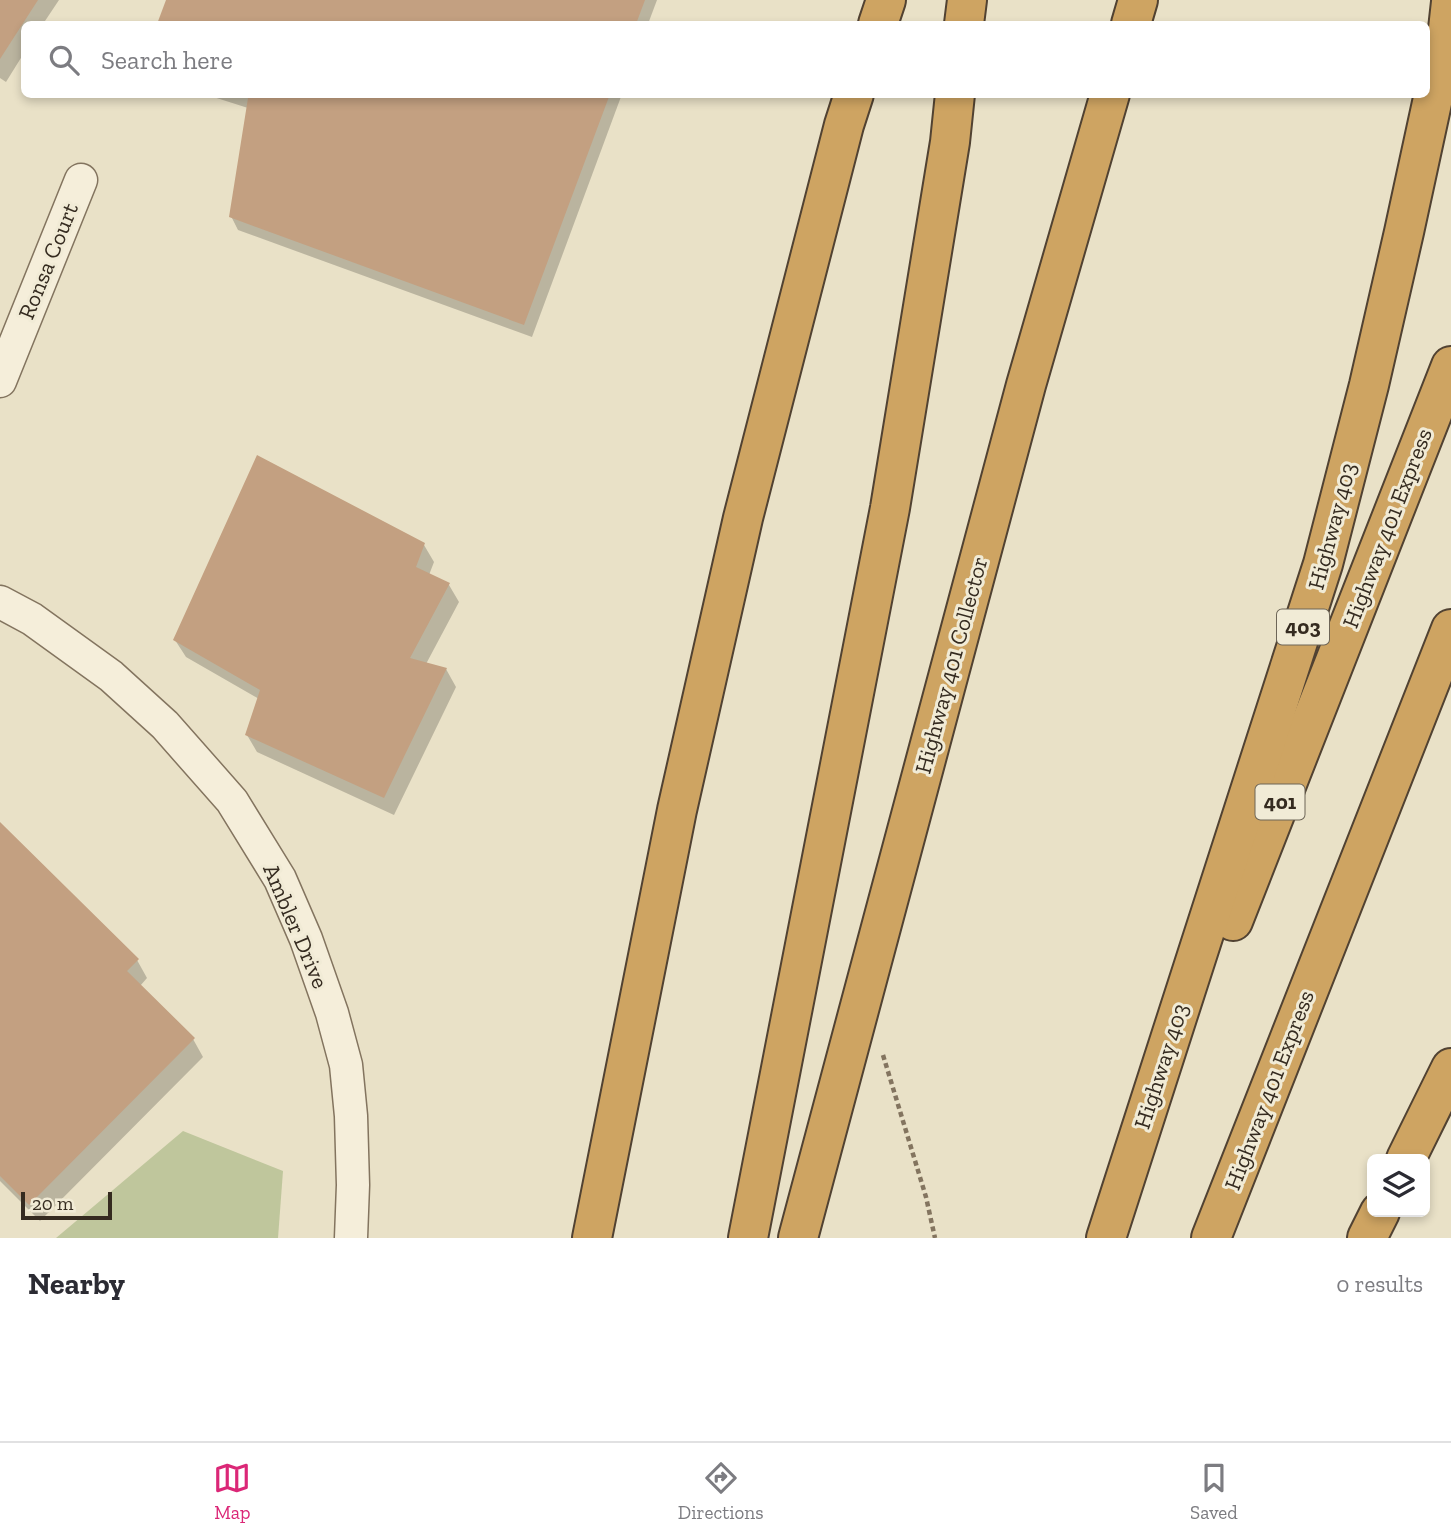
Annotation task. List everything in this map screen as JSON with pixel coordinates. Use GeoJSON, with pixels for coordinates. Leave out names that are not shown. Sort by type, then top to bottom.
{"type":"FeatureCollection","features":[{"type":"Feature","properties":{"kind":"highway"},"geometry":{"type":"LineString","coordinates":[[879,21],[886,0]]}},
{"type":"Feature","properties":{"kind":"highway"},"geometry":{"type":"LineString","coordinates":[[964,21],[967,0]]}},
{"type":"Feature","properties":{"kind":"highway"},"geometry":{"type":"LineString","coordinates":[[1132,21],[1138,0]]}},
{"type":"Feature","properties":{"kind":"highway","name":"Highway 403"},"geometry":{"type":"LineString","coordinates":[[1107,1238],[1323,564],[1405,232],[1448,29],[1451,2]]}},
{"type":"Feature","properties":{"kind":"highway"},"geometry":{"type":"LineString","coordinates":[[592,1238],[677,810],[743,518],[844,125],[854,98]]}},
{"type":"Feature","properties":{"kind":"highway"},"geometry":{"type":"LineString","coordinates":[[747,1238],[890,508],[956,98]]}},
{"type":"Feature","properties":{"kind":"highway","name":"Highway 401 Collector"},"geometry":{"type":"LineString","coordinates":[[798,1238],[1026,385],[1109,98]]}},
{"type":"Feature","properties":{"kind":"highway","name":"Highway 401 Express"},"geometry":{"type":"LineString","coordinates":[[1107,1238],[1451,366]]}},
{"type":"Feature","properties":{"kind":"highway","name":"Highway 401 Express"},"geometry":{"type":"LineString","coordinates":[[1211,1238],[1451,629]]}},
{"type":"Feature","properties":{"kind":"highway"},"geometry":{"type":"LineString","coordinates":[[1408,1154],[1451,1068]]}},
{"type":"Feature","properties":{"kind":"highway"},"geometry":{"type":"LineString","coordinates":[[1367,1238],[1378,1217]]}},
{"type":"Feature","properties":{"kind":"street","name":"Ronsa Court"},"geometry":{"type":"LineString","coordinates":[[0,381],[80,180]]}},
{"type":"Feature","properties":{"kind":"street","name":"Ambler Drive"},"geometry":{"type":"LineString","coordinates":[[0,602],[32,619],[111,676],[165,725],[232,801],[280,879],[306,939],[332,1013],[346,1065],[353,1185],[351,1238]]}},
{"type":"Feature","properties":{"kind":"path"},"geometry":{"type":"LineString","coordinates":[[883,1054],[926,1197],[935,1238]]}},
{"type":"Feature","properties":{"kind":"green space"},"geometry":{"type":"Polygon","coordinates":[[[183,1131],[283,1171],[278,1238],[56,1238],[183,1131]]]}},
{"type":"Feature","properties":{"kind":"building"},"geometry":{"type":"Polygon","coordinates":[[[0,0],[38,0],[24,21],[21,21],[21,26],[0,59],[0,0]]]}},
{"type":"Feature","properties":{"kind":"building"},"geometry":{"type":"Polygon","coordinates":[[[166,0],[645,0],[637,21],[158,21],[166,0]]]}},
{"type":"Feature","properties":{"kind":"building"},"geometry":{"type":"Polygon","coordinates":[[[248,98],[609,98],[524,325],[229,217],[248,98]]]}},
{"type":"Feature","properties":{"kind":"building"},"geometry":{"type":"Polygon","coordinates":[[[257,455],[425,543],[416,567],[450,583],[410,658],[447,668],[384,798],[245,735],[260,690],[173,640],[257,455]]]}},
{"type":"Feature","properties":{"kind":"building"},"geometry":{"type":"Polygon","coordinates":[[[0,822],[139,959],[127,971],[195,1038],[29,1205],[0,1176],[0,822]]]}}]}
